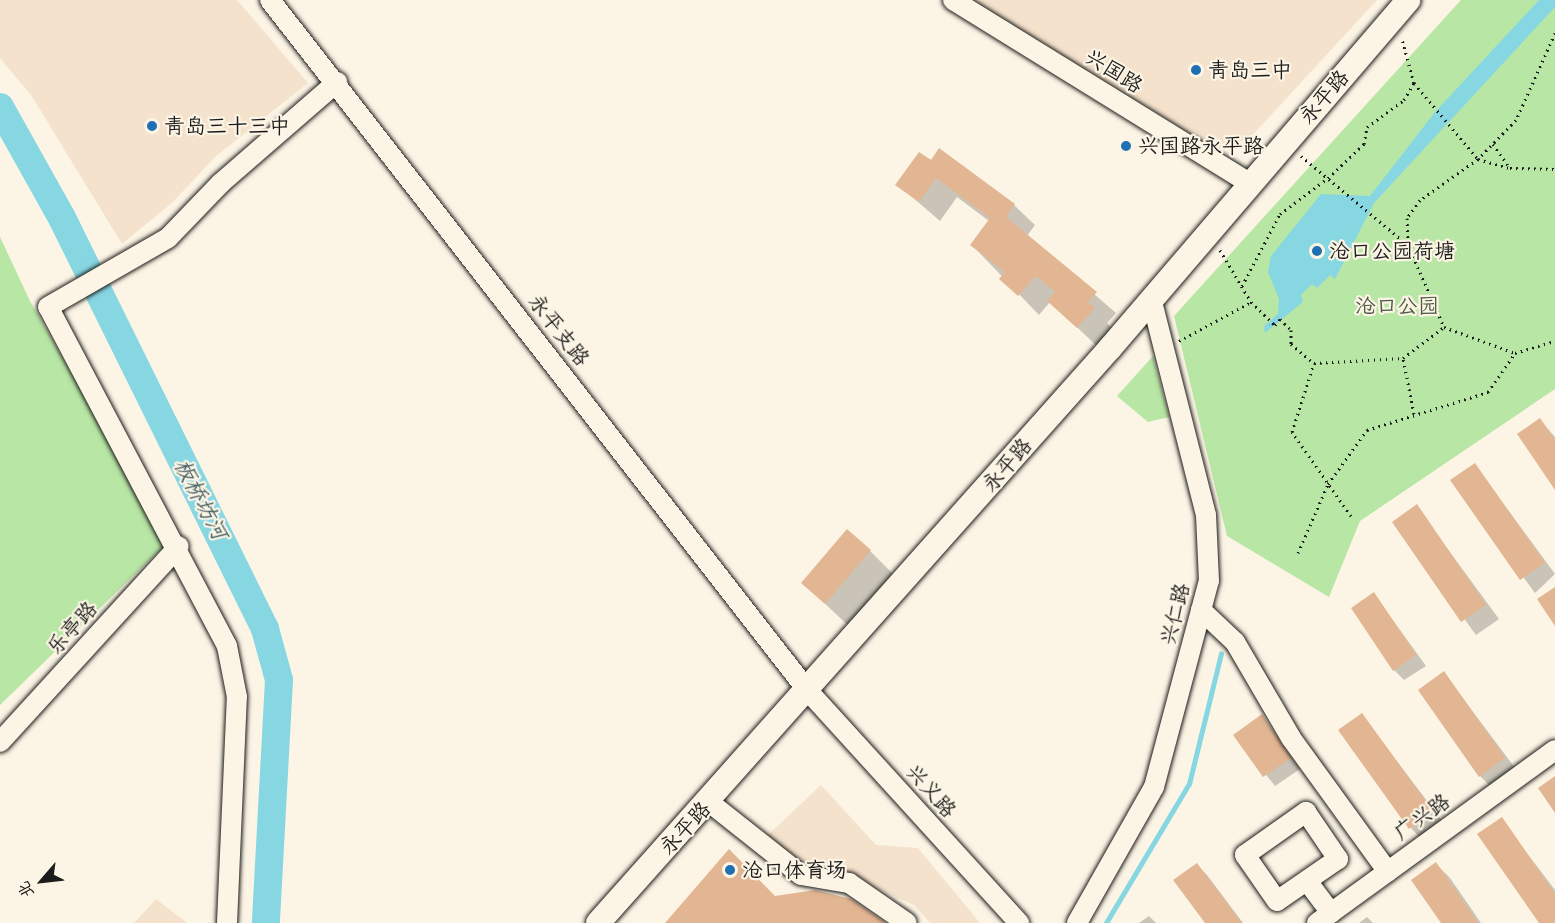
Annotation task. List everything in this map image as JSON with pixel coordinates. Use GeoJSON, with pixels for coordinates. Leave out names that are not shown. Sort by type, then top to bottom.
{"type":"FeatureCollection","features":[{"type":"Feature","properties":{"kind":"main road","name":"永平路"},"geometry":{"type":"LineString","coordinates":[[598,923],[808,691],[1402,7]]}},
{"type":"Feature","properties":{"kind":"street","name":"永平支路"},"geometry":{"type":"LineString","coordinates":[[270,0],[337,82],[808,691]]}},
{"type":"Feature","properties":{"kind":"street","name":"兴国路"},"geometry":{"type":"LineString","coordinates":[[953,0],[1249,183]]}},
{"type":"Feature","properties":{"kind":"street"},"geometry":{"type":"LineString","coordinates":[[226,923],[237,697],[227,646],[179,546],[48,307],[123,266],[168,238],[221,183],[337,82]]}},
{"type":"Feature","properties":{"kind":"street","name":"兴仁路"},"geometry":{"type":"LineString","coordinates":[[1077,923],[1154,787],[1209,582],[1207,525],[1151,298]]}},
{"type":"Feature","properties":{"kind":"street","name":"乐亭路"},"geometry":{"type":"LineString","coordinates":[[0,742],[179,546]]}},
{"type":"Feature","properties":{"kind":"street"},"geometry":{"type":"LineString","coordinates":[[1201,610],[1235,642],[1291,738],[1388,872]]}},
{"type":"Feature","properties":{"kind":"street","name":"兴义路"},"geometry":{"type":"LineString","coordinates":[[808,691],[1019,923]]}},
{"type":"Feature","properties":{"kind":"street","name":"广兴路"},"geometry":{"type":"LineString","coordinates":[[1324,918],[1555,750]]}},
{"type":"Feature","properties":{"kind":"street"},"geometry":{"type":"LineString","coordinates":[[709,802],[801,875],[849,883],[907,923]]}},
{"type":"Feature","properties":{"kind":"street"},"geometry":{"type":"LineString","coordinates":[[1306,813],[1338,859],[1307,880],[1277,902],[1245,855],[1306,813]]}},
{"type":"Feature","properties":{"kind":"street"},"geometry":{"type":"LineString","coordinates":[[1307,880],[1324,918]]}},
{"type":"Feature","properties":{"kind":"path"},"geometry":{"type":"LineString","coordinates":[[1402,7],[1414,83],[1431,107],[1478,159],[1510,168],[1555,169]]}},
{"type":"Feature","properties":{"kind":"path"},"geometry":{"type":"LineString","coordinates":[[1555,33],[1516,120],[1478,159],[1420,200],[1407,218],[1408,245],[1444,327],[1515,353],[1555,341]]}},
{"type":"Feature","properties":{"kind":"path"},"geometry":{"type":"LineString","coordinates":[[1242,286],[1280,214],[1328,178],[1364,144],[1366,127],[1404,99],[1414,83]]}},
{"type":"Feature","properties":{"kind":"path"},"geometry":{"type":"LineString","coordinates":[[1286,142],[1408,245]]}},
{"type":"Feature","properties":{"kind":"path"},"geometry":{"type":"LineString","coordinates":[[1493,144],[1510,168]]}},
{"type":"Feature","properties":{"kind":"path"},"geometry":{"type":"LineString","coordinates":[[1208,231],[1251,302],[1266,316],[1292,330],[1291,344],[1314,363],[1403,358],[1444,327]]}},
{"type":"Feature","properties":{"kind":"path"},"geometry":{"type":"LineString","coordinates":[[1164,349],[1251,302]]}},
{"type":"Feature","properties":{"kind":"path"},"geometry":{"type":"LineString","coordinates":[[1298,553],[1328,484],[1367,430],[1488,392],[1515,353]]}},
{"type":"Feature","properties":{"kind":"path"},"geometry":{"type":"LineString","coordinates":[[1403,358],[1414,414]]}},
{"type":"Feature","properties":{"kind":"path"},"geometry":{"type":"LineString","coordinates":[[1314,363],[1292,432],[1351,516]]}},
{"type":"Feature","properties":{"kind":"shaded area","name":"青岛三十三中"},"geometry":{"type":"Polygon","coordinates":[[[0,0],[237,0],[308,83],[215,157],[173,202],[122,244],[31,95],[0,58],[0,0]]]}},
{"type":"Feature","properties":{"kind":"shaded area","name":"青岛三中"},"geometry":{"type":"Polygon","coordinates":[[[968,0],[1377,0],[1249,139],[1205,150],[968,0]]]}},
{"type":"Feature","properties":{"kind":"shaded area"},"geometry":{"type":"Polygon","coordinates":[[[821,785],[876,845],[918,848],[980,923],[930,923],[914,905],[862,882],[806,880],[766,837],[821,785]]]}},
{"type":"Feature","properties":{"kind":"shaded area"},"geometry":{"type":"Polygon","coordinates":[[[156,899],[187,923],[134,923],[156,899]]]}},
{"type":"Feature","properties":{"kind":"green space","name":"沧口公园"},"geometry":{"type":"Polygon","coordinates":[[[1461,0],[1555,0],[1555,389],[1360,521],[1329,597],[1227,536],[1174,316],[1461,0]]]}},
{"type":"Feature","properties":{"kind":"green space"},"geometry":{"type":"Polygon","coordinates":[[[0,237],[30,301],[168,542],[0,705],[0,237]]]}},
{"type":"Feature","properties":{"kind":"green space"},"geometry":{"type":"Polygon","coordinates":[[[1153,356],[1169,417],[1148,422],[1117,396],[1153,356]]]}},
{"type":"Feature","properties":{"kind":"water"},"geometry":{"type":"Polygon","coordinates":[[[1539,0],[1555,0],[1555,7],[1374,203],[1335,279],[1330,275],[1317,288],[1312,284],[1301,295],[1303,302],[1265,333],[1264,326],[1278,314],[1279,299],[1268,272],[1271,256],[1321,194],[1370,196],[1435,112],[1539,0]]]}},
{"type":"Feature","properties":{"kind":"building"},"geometry":{"type":"Polygon","coordinates":[[[939,148],[1015,204],[1006,217],[1097,292],[1088,302],[1095,308],[1077,328],[1047,301],[1055,292],[1036,276],[1018,296],[999,279],[1005,272],[970,245],[990,218],[936,178],[919,202],[895,185],[919,152],[931,160],[939,148]]]}},
{"type":"Feature","properties":{"kind":"building"},"geometry":{"type":"Polygon","coordinates":[[[1540,418],[1555,440],[1555,490],[1517,434],[1540,418]]]}},
{"type":"Feature","properties":{"kind":"building"},"geometry":{"type":"Polygon","coordinates":[[[1475,463],[1545,563],[1520,580],[1450,480],[1475,463]]]}},
{"type":"Feature","properties":{"kind":"building"},"geometry":{"type":"Polygon","coordinates":[[[1417,504],[1486,605],[1461,622],[1392,522],[1417,504]]]}},
{"type":"Feature","properties":{"kind":"building"},"geometry":{"type":"Polygon","coordinates":[[[847,529],[871,550],[825,604],[801,583],[847,529]]]}},
{"type":"Feature","properties":{"kind":"building"},"geometry":{"type":"Polygon","coordinates":[[[1555,587],[1555,626],[1537,599],[1555,587]]]}},
{"type":"Feature","properties":{"kind":"building"},"geometry":{"type":"Polygon","coordinates":[[[1374,592],[1416,655],[1393,671],[1351,608],[1374,592]]]}},
{"type":"Feature","properties":{"kind":"building"},"geometry":{"type":"Polygon","coordinates":[[[1444,671],[1505,758],[1479,777],[1418,690],[1444,671]]]}},
{"type":"Feature","properties":{"kind":"building"},"geometry":{"type":"Polygon","coordinates":[[[1362,713],[1433,811],[1409,829],[1338,730],[1362,713]]]}},
{"type":"Feature","properties":{"kind":"building"},"geometry":{"type":"Polygon","coordinates":[[[1262,714],[1291,758],[1263,777],[1233,735],[1262,714]]]}},
{"type":"Feature","properties":{"kind":"building"},"geometry":{"type":"Polygon","coordinates":[[[1555,776],[1555,813],[1538,788],[1555,776]]]}},
{"type":"Feature","properties":{"kind":"building"},"geometry":{"type":"Polygon","coordinates":[[[1502,817],[1555,894],[1555,923],[1539,923],[1477,834],[1502,817]]]}},
{"type":"Feature","properties":{"kind":"building","name":"沧口体育场"},"geometry":{"type":"Polygon","coordinates":[[[729,849],[775,896],[815,890],[851,899],[886,923],[665,923],[729,849]]]}},
{"type":"Feature","properties":{"kind":"building"},"geometry":{"type":"Polygon","coordinates":[[[1436,862],[1478,923],[1441,923],[1411,880],[1436,862]]]}},
{"type":"Feature","properties":{"kind":"building"},"geometry":{"type":"Polygon","coordinates":[[[1197,863],[1242,923],[1205,923],[1173,880],[1197,863]]]}},
{"type":"Feature","properties":{"kind":"waterway","name":"板桥坊河"},"geometry":{"type":"LineString","coordinates":[[0,107],[62,218],[265,629],[279,680],[266,923]]}},
{"type":"Feature","properties":{"kind":"waterway"},"geometry":{"type":"LineString","coordinates":[[1106,923],[1189,784],[1221,654]]}},
{"type":"Feature","properties":{"kind":"place","name":"青岛三中"},"geometry":{"type":"Point","coordinates":[1196,70]}},
{"type":"Feature","properties":{"kind":"place","name":"青岛三十三中"},"geometry":{"type":"Point","coordinates":[152,126]}},
{"type":"Feature","properties":{"kind":"place","name":"兴国路永平路"},"geometry":{"type":"Point","coordinates":[1126,146]}},
{"type":"Feature","properties":{"kind":"place","name":"沧口公园荷塘"},"geometry":{"type":"Point","coordinates":[1317,251]}},
{"type":"Feature","properties":{"kind":"place","name":"沧口体育场"},"geometry":{"type":"Point","coordinates":[730,870]}}]}
